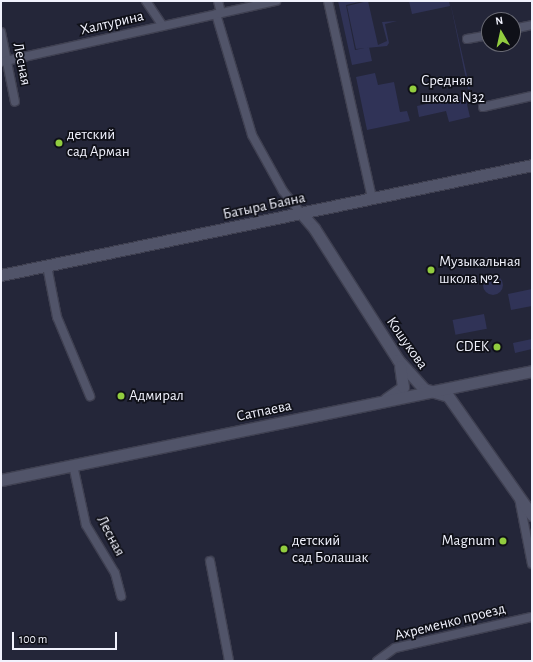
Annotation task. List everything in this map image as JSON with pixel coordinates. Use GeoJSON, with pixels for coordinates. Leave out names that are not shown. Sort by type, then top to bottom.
{"type":"FeatureCollection","features":[{"type":"Feature","properties":{"kind":"street"},"geometry":{"type":"LineString","coordinates":[[146,1],[163,26]]}},
{"type":"Feature","properties":{"kind":"street"},"geometry":{"type":"LineString","coordinates":[[218,1],[218,13],[252,135],[283,191],[301,213]]}},
{"type":"Feature","properties":{"kind":"street","name":"Халтурина"},"geometry":{"type":"LineString","coordinates":[[4,61],[276,1]]}},
{"type":"Feature","properties":{"kind":"street"},"geometry":{"type":"LineString","coordinates":[[328,1],[372,198]]}},
{"type":"Feature","properties":{"kind":"street"},"geometry":{"type":"LineString","coordinates":[[521,27],[532,25]]}},
{"type":"Feature","properties":{"kind":"street","name":"Лесная"},"geometry":{"type":"LineString","coordinates":[[1,32],[4,61],[15,102]]}},
{"type":"Feature","properties":{"kind":"street"},"geometry":{"type":"LineString","coordinates":[[467,39],[481,36]]}},
{"type":"Feature","properties":{"kind":"street"},"geometry":{"type":"LineString","coordinates":[[482,107],[532,96]]}},
{"type":"Feature","properties":{"kind":"street","name":"Батыра Баяна"},"geometry":{"type":"LineString","coordinates":[[5,273],[47,266],[532,165]]}},
{"type":"Feature","properties":{"kind":"street"},"geometry":{"type":"LineString","coordinates":[[314,228],[310,215],[320,209]]}},
{"type":"Feature","properties":{"kind":"street","name":"Кошукова"},"geometry":{"type":"LineString","coordinates":[[301,213],[314,228],[398,360],[411,377],[426,390],[441,392],[450,399],[518,492],[532,514]]}},
{"type":"Feature","properties":{"kind":"street"},"geometry":{"type":"LineString","coordinates":[[47,266],[57,317],[90,396]]}},
{"type":"Feature","properties":{"kind":"street"},"geometry":{"type":"LineString","coordinates":[[373,404],[403,387],[398,360]]}},
{"type":"Feature","properties":{"kind":"street","name":"Сатпаева"},"geometry":{"type":"LineString","coordinates":[[1,480],[373,404],[441,392],[532,372]]}},
{"type":"Feature","properties":{"kind":"street"},"geometry":{"type":"LineString","coordinates":[[406,398],[415,391],[411,377]]}},
{"type":"Feature","properties":{"kind":"street","name":"Лесная"},"geometry":{"type":"LineString","coordinates":[[73,465],[86,525],[115,573],[121,596]]}},
{"type":"Feature","properties":{"kind":"street","name":"Кошукова"},"geometry":{"type":"LineString","coordinates":[[518,492],[532,564]]}},
{"type":"Feature","properties":{"kind":"street"},"geometry":{"type":"LineString","coordinates":[[210,561],[229,661]]}},
{"type":"Feature","properties":{"kind":"street","name":"Ахременко проезд"},"geometry":{"type":"LineString","coordinates":[[376,661],[395,648],[532,617]]}},
{"type":"Feature","properties":{"kind":"shaded area"},"geometry":{"type":"Polygon","coordinates":[[[338,1],[363,1],[346,5],[355,50],[369,47],[372,61],[352,65],[338,1]]]}},
{"type":"Feature","properties":{"kind":"shaded area"},"geometry":{"type":"Polygon","coordinates":[[[368,1],[378,45],[387,41],[382,22],[397,21],[385,24],[389,43],[387,46],[356,49],[347,6],[368,1]]]}},
{"type":"Feature","properties":{"kind":"shaded area"},"geometry":{"type":"Polygon","coordinates":[[[409,1],[449,1],[450,6],[412,14],[409,1]]]}},
{"type":"Feature","properties":{"kind":"shaded area"},"geometry":{"type":"Polygon","coordinates":[[[450,1],[470,89],[468,89],[450,1]]]}},
{"type":"Feature","properties":{"kind":"shaded area"},"geometry":{"type":"Polygon","coordinates":[[[375,73],[378,85],[394,82],[400,112],[407,111],[410,121],[367,130],[356,77],[375,73]]]}},
{"type":"Feature","properties":{"kind":"shaded area"},"geometry":{"type":"Polygon","coordinates":[[[465,96],[470,117],[449,122],[446,111],[419,117],[417,106],[465,96]]]}},
{"type":"Feature","properties":{"kind":"shaded area"},"geometry":{"type":"Polygon","coordinates":[[[493,275],[500,278],[503,285],[500,292],[493,295],[486,292],[483,285],[486,278],[493,275]]]}},
{"type":"Feature","properties":{"kind":"shaded area"},"geometry":{"type":"Polygon","coordinates":[[[532,289],[532,306],[511,310],[508,294],[532,289]]]}},
{"type":"Feature","properties":{"kind":"shaded area"},"geometry":{"type":"Polygon","coordinates":[[[484,314],[487,329],[455,335],[453,320],[484,314]]]}},
{"type":"Feature","properties":{"kind":"shaded area"},"geometry":{"type":"Polygon","coordinates":[[[532,339],[532,349],[515,353],[513,343],[532,339]]]}},
{"type":"Feature","properties":{"kind":"place","name":"Средняя школа N32"},"geometry":{"type":"Point","coordinates":[413,89]}},
{"type":"Feature","properties":{"kind":"place","name":"детский сад Арман"},"geometry":{"type":"Point","coordinates":[59,143]}},
{"type":"Feature","properties":{"kind":"place","name":"Музыкальная школа №2"},"geometry":{"type":"Point","coordinates":[431,270]}},
{"type":"Feature","properties":{"kind":"place","name":"CDEK"},"geometry":{"type":"Point","coordinates":[497,347]}},
{"type":"Feature","properties":{"kind":"place","name":"Адмирал"},"geometry":{"type":"Point","coordinates":[121,396]}},
{"type":"Feature","properties":{"kind":"place","name":"Magnum"},"geometry":{"type":"Point","coordinates":[503,541]}},
{"type":"Feature","properties":{"kind":"place","name":"детский сад Болашак"},"geometry":{"type":"Point","coordinates":[284,549]}}]}
